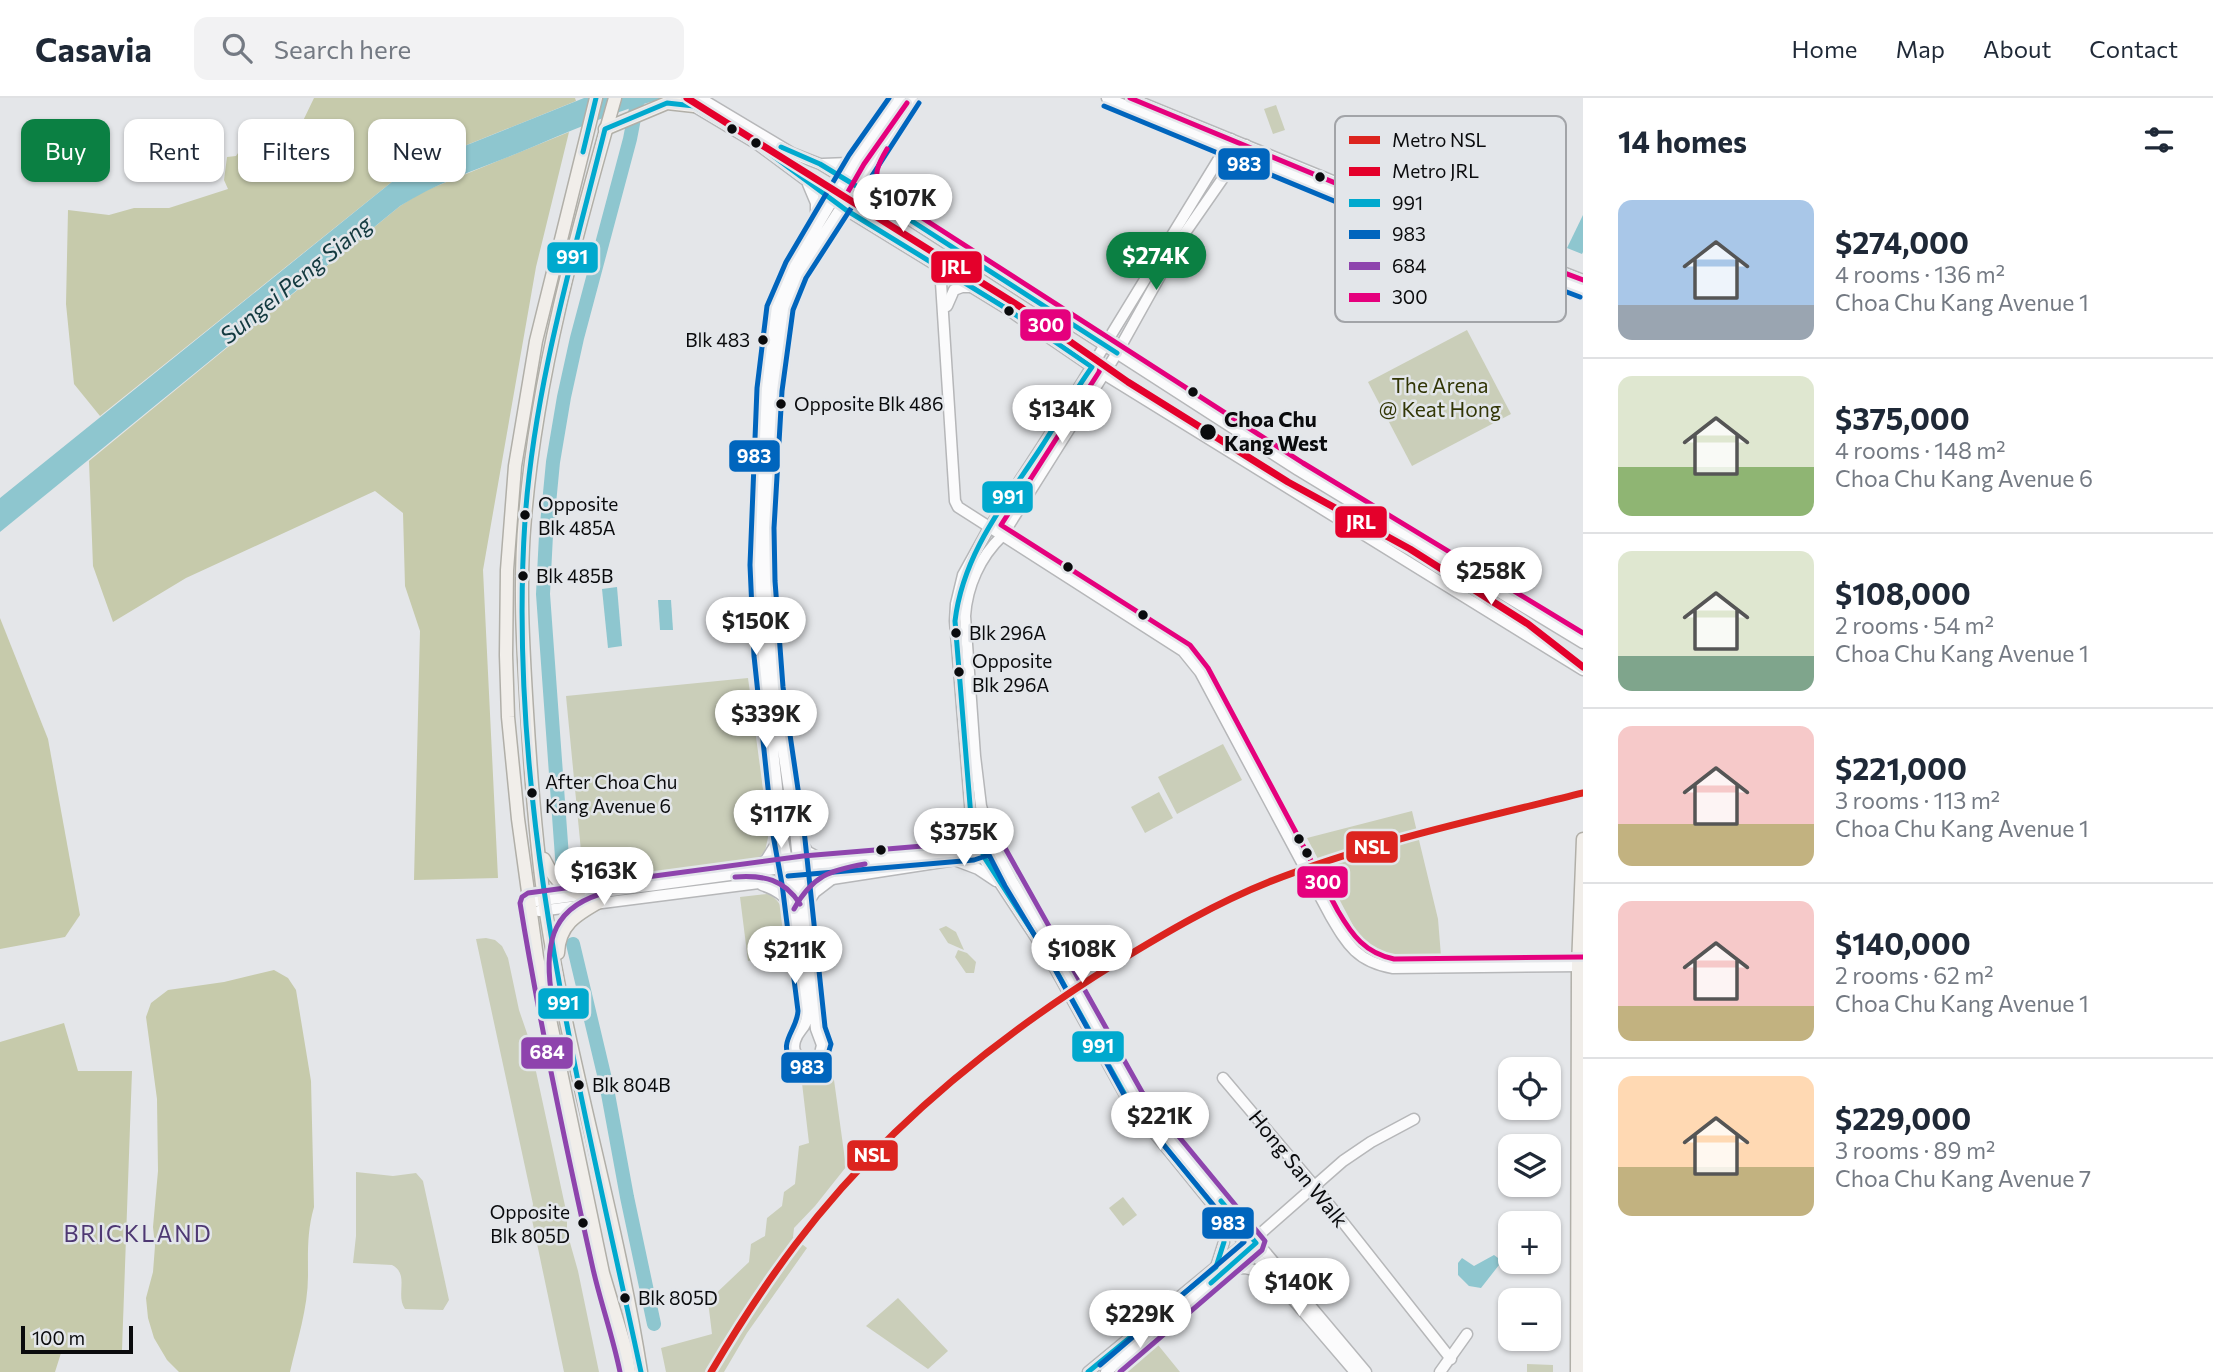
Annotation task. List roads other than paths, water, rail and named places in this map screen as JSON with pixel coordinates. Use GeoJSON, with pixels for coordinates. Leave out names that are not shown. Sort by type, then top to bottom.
{"type":"FeatureCollection","features":[{"type":"Feature","properties":{"kind":"main road"},"geometry":{"type":"LineString","coordinates":[[615,98],[550,348],[534,441],[525,518],[521,620],[532,795],[545,905],[641,1372]]}},
{"type":"Feature","properties":{"kind":"main road"},"geometry":{"type":"LineString","coordinates":[[596,100],[536,341],[515,466],[507,570],[508,717],[518,819],[537,957],[603,1273],[625,1347],[629,1372]]}},
{"type":"Feature","properties":{"kind":"main road"},"geometry":{"type":"LineString","coordinates":[[604,132],[667,103],[697,102]]}},
{"type":"Feature","properties":{"kind":"main road"},"geometry":{"type":"LineString","coordinates":[[1577,1372],[1583,839]]}},
{"type":"Feature","properties":{"kind":"main road"},"geometry":{"type":"LineString","coordinates":[[539,849],[552,877],[567,889],[579,894]]}},
{"type":"Feature","properties":{"kind":"main road"},"geometry":{"type":"LineString","coordinates":[[558,978],[559,941],[563,930],[579,913],[599,902]]}},
{"type":"Feature","properties":{"kind":"street"},"geometry":{"type":"LineString","coordinates":[[681,98],[697,102],[850,182],[1298,470],[1583,643]]}},
{"type":"Feature","properties":{"kind":"street"},"geometry":{"type":"LineString","coordinates":[[793,867],[782,834],[765,688],[765,528],[773,390],[783,309],[816,228],[837,203],[900,98]]}},
{"type":"Feature","properties":{"kind":"street"},"geometry":{"type":"LineString","coordinates":[[820,164],[862,162],[912,98]]}},
{"type":"Feature","properties":{"kind":"street"},"geometry":{"type":"LineString","coordinates":[[1107,98],[1335,184]]}},
{"type":"Feature","properties":{"kind":"street"},"geometry":{"type":"LineString","coordinates":[[1130,98],[1228,144]]}},
{"type":"Feature","properties":{"kind":"street"},"geometry":{"type":"LineString","coordinates":[[697,102],[807,183],[1092,367],[1583,670]]}},
{"type":"Feature","properties":{"kind":"street"},"geometry":{"type":"LineString","coordinates":[[1060,969],[982,853],[971,817],[956,604],[963,575],[989,528],[1092,367],[1228,144]]}},
{"type":"Feature","properties":{"kind":"street"},"geometry":{"type":"LineString","coordinates":[[1243,149],[1335,190]]}},
{"type":"Feature","properties":{"kind":"street"},"geometry":{"type":"LineString","coordinates":[[1243,149],[1180,240],[1117,353],[1002,536],[976,571],[966,600],[965,616],[977,780],[984,822],[995,847],[1060,969],[1135,1097],[1252,1241],[1366,1372]]}},
{"type":"Feature","properties":{"kind":"street"},"geometry":{"type":"LineString","coordinates":[[862,162],[870,191],[876,198]]}},
{"type":"Feature","properties":{"kind":"street"},"geometry":{"type":"LineString","coordinates":[[807,183],[816,203],[816,228]]}},
{"type":"Feature","properties":{"kind":"street"},"geometry":{"type":"LineString","coordinates":[[803,258],[829,225],[837,203]]}},
{"type":"Feature","properties":{"kind":"street"},"geometry":{"type":"LineString","coordinates":[[829,225],[845,219],[856,219],[871,225]]}},
{"type":"Feature","properties":{"kind":"street"},"geometry":{"type":"LineString","coordinates":[[940,267],[955,500],[962,512],[1183,651],[1191,659],[1349,948],[1371,962],[1393,968],[1581,966]]}},
{"type":"Feature","properties":{"kind":"street"},"geometry":{"type":"LineString","coordinates":[[1566,273],[1583,280]]}},
{"type":"Feature","properties":{"kind":"street"},"geometry":{"type":"LineString","coordinates":[[1566,283],[1583,289]]}},
{"type":"Feature","properties":{"kind":"street"},"geometry":{"type":"LineString","coordinates":[[944,315],[954,290],[962,287],[973,288]]}},
{"type":"Feature","properties":{"kind":"street"},"geometry":{"type":"LineString","coordinates":[[759,883],[787,898],[798,912],[816,1029],[822,1045],[820,1054],[811,1060],[803,1058],[795,1049],[796,1040],[807,1021],[807,1011],[798,912],[793,867],[795,831],[764,604]]}},
{"type":"Feature","properties":{"kind":"street"},"geometry":{"type":"LineString","coordinates":[[942,853],[961,838],[971,817]]}},
{"type":"Feature","properties":{"kind":"street"},"geometry":{"type":"LineString","coordinates":[[795,831],[808,852],[830,863]]}},
{"type":"Feature","properties":{"kind":"street"},"geometry":{"type":"LineString","coordinates":[[745,873],[766,860],[782,834]]}},
{"type":"Feature","properties":{"kind":"street"},"geometry":{"type":"LineString","coordinates":[[530,907],[599,902],[780,881],[832,879],[955,860],[995,847]]}},
{"type":"Feature","properties":{"kind":"street"},"geometry":{"type":"LineString","coordinates":[[545,905],[579,894],[793,867],[942,853],[982,853]]}},
{"type":"Feature","properties":{"kind":"street"},"geometry":{"type":"LineString","coordinates":[[955,860],[978,869],[1002,885]]}},
{"type":"Feature","properties":{"kind":"street"},"geometry":{"type":"LineString","coordinates":[[798,912],[815,892],[832,879]]}},
{"type":"Feature","properties":{"kind":"street"},"geometry":{"type":"LineString","coordinates":[[1016,906],[1015,899],[1019,894]]}},
{"type":"Feature","properties":{"kind":"street"},"geometry":{"type":"LineString","coordinates":[[1084,1011],[1110,1071],[1129,1102],[1224,1219],[1252,1241],[1272,1274],[1355,1372]]}},
{"type":"Feature","properties":{"kind":"street","name":"Hong San Walk"},"geometry":{"type":"LineString","coordinates":[[1223,1078],[1316,1188],[1451,1359]]}},
{"type":"Feature","properties":{"kind":"street"},"geometry":{"type":"LineString","coordinates":[[1088,1372],[1111,1366],[1316,1188],[1343,1161],[1413,1119]]}},
{"type":"Feature","properties":{"kind":"street"},"geometry":{"type":"LineString","coordinates":[[1221,1268],[1224,1219]]}},
{"type":"Feature","properties":{"kind":"street"},"geometry":{"type":"LineString","coordinates":[[1221,1268],[1245,1268],[1272,1274]]}},
{"type":"Feature","properties":{"kind":"street"},"geometry":{"type":"LineString","coordinates":[[1440,1372],[1467,1334]]}},
{"type":"Feature","properties":{"kind":"water"},"geometry":{"type":"Polygon","coordinates":[[[584,98],[665,98],[609,116],[466,174],[466,145],[584,98]]]}},
{"type":"Feature","properties":{"kind":"water","name":"Sungei Peng Siang"},"geometry":{"type":"Polygon","coordinates":[[[392,182],[446,182],[400,206],[0,532],[0,498],[392,182]]]}},
{"type":"Feature","properties":{"kind":"water"},"geometry":{"type":"Polygon","coordinates":[[[1583,215],[1583,252],[1582,254],[1567,248],[1583,215]]]}},
{"type":"Feature","properties":{"kind":"water"},"geometry":{"type":"Polygon","coordinates":[[[617,587],[622,646],[608,648],[602,589],[617,587]]]}},
{"type":"Feature","properties":{"kind":"water"},"geometry":{"type":"Polygon","coordinates":[[[658,600],[671,600],[673,630],[660,630],[658,600]]]}},
{"type":"Feature","properties":{"kind":"water"},"geometry":{"type":"Polygon","coordinates":[[[1494,1255],[1498,1258],[1498,1266],[1481,1288],[1469,1286],[1458,1275],[1458,1263],[1462,1258],[1474,1266],[1494,1255]]]}},
{"type":"Feature","properties":{"kind":"waterway"},"geometry":{"type":"LineString","coordinates":[[563,871],[543,594],[553,462],[577,338],[630,139],[638,98]]}},
{"type":"Feature","properties":{"kind":"waterway"},"geometry":{"type":"LineString","coordinates":[[573,944],[606,1083],[654,1324]]}},
{"type":"Feature","properties":{"kind":"metro line","name":"JRL"},"geometry":{"type":"LineString","coordinates":[[687,98],[1022,308],[1128,382],[1288,482],[1410,549],[1528,624],[1583,667]]}},
{"type":"Feature","properties":{"kind":"metro line","name":"NSL"},"geometry":{"type":"LineString","coordinates":[[711,1372],[784,1260],[864,1163],[942,1089],[1071,992],[1191,919],[1269,882],[1385,843],[1583,793]]}},
{"type":"Feature","properties":{"kind":"place","name":"Blk 483"},"geometry":{"type":"Point","coordinates":[763,340]}},
{"type":"Feature","properties":{"kind":"place","name":"Opposite Blk 486"},"geometry":{"type":"Point","coordinates":[781,404]}},
{"type":"Feature","properties":{"kind":"place","name":"Choa Chu Kang West"},"geometry":{"type":"Point","coordinates":[1208,432]}},
{"type":"Feature","properties":{"kind":"place","name":"Opposite Blk 485A"},"geometry":{"type":"Point","coordinates":[525,515]}},
{"type":"Feature","properties":{"kind":"place","name":"Blk 485B"},"geometry":{"type":"Point","coordinates":[523,576]}},
{"type":"Feature","properties":{"kind":"place","name":"Blk 296A"},"geometry":{"type":"Point","coordinates":[956,633]}},
{"type":"Feature","properties":{"kind":"place","name":"Opposite Blk 296A"},"geometry":{"type":"Point","coordinates":[959,672]}},
{"type":"Feature","properties":{"kind":"place","name":"After Choa Chu Kang Avenue 6"},"geometry":{"type":"Point","coordinates":[532,793]}},
{"type":"Feature","properties":{"kind":"place","name":"Blk 804B"},"geometry":{"type":"Point","coordinates":[579,1085]}},
{"type":"Feature","properties":{"kind":"place","name":"Opposite Blk 805D"},"geometry":{"type":"Point","coordinates":[583,1223]}},
{"type":"Feature","properties":{"kind":"place","name":"Blk 805D"},"geometry":{"type":"Point","coordinates":[625,1298]}},
{"type":"Feature","properties":{"kind":"district","name":"BRICKLAND"},"geometry":{"type":"Point","coordinates":[138,1234]}},
{"type":"Feature","properties":{"kind":"park label","name":"The Arena @ Keat Hong"},"geometry":{"type":"Point","coordinates":[1440,398]}}]}
